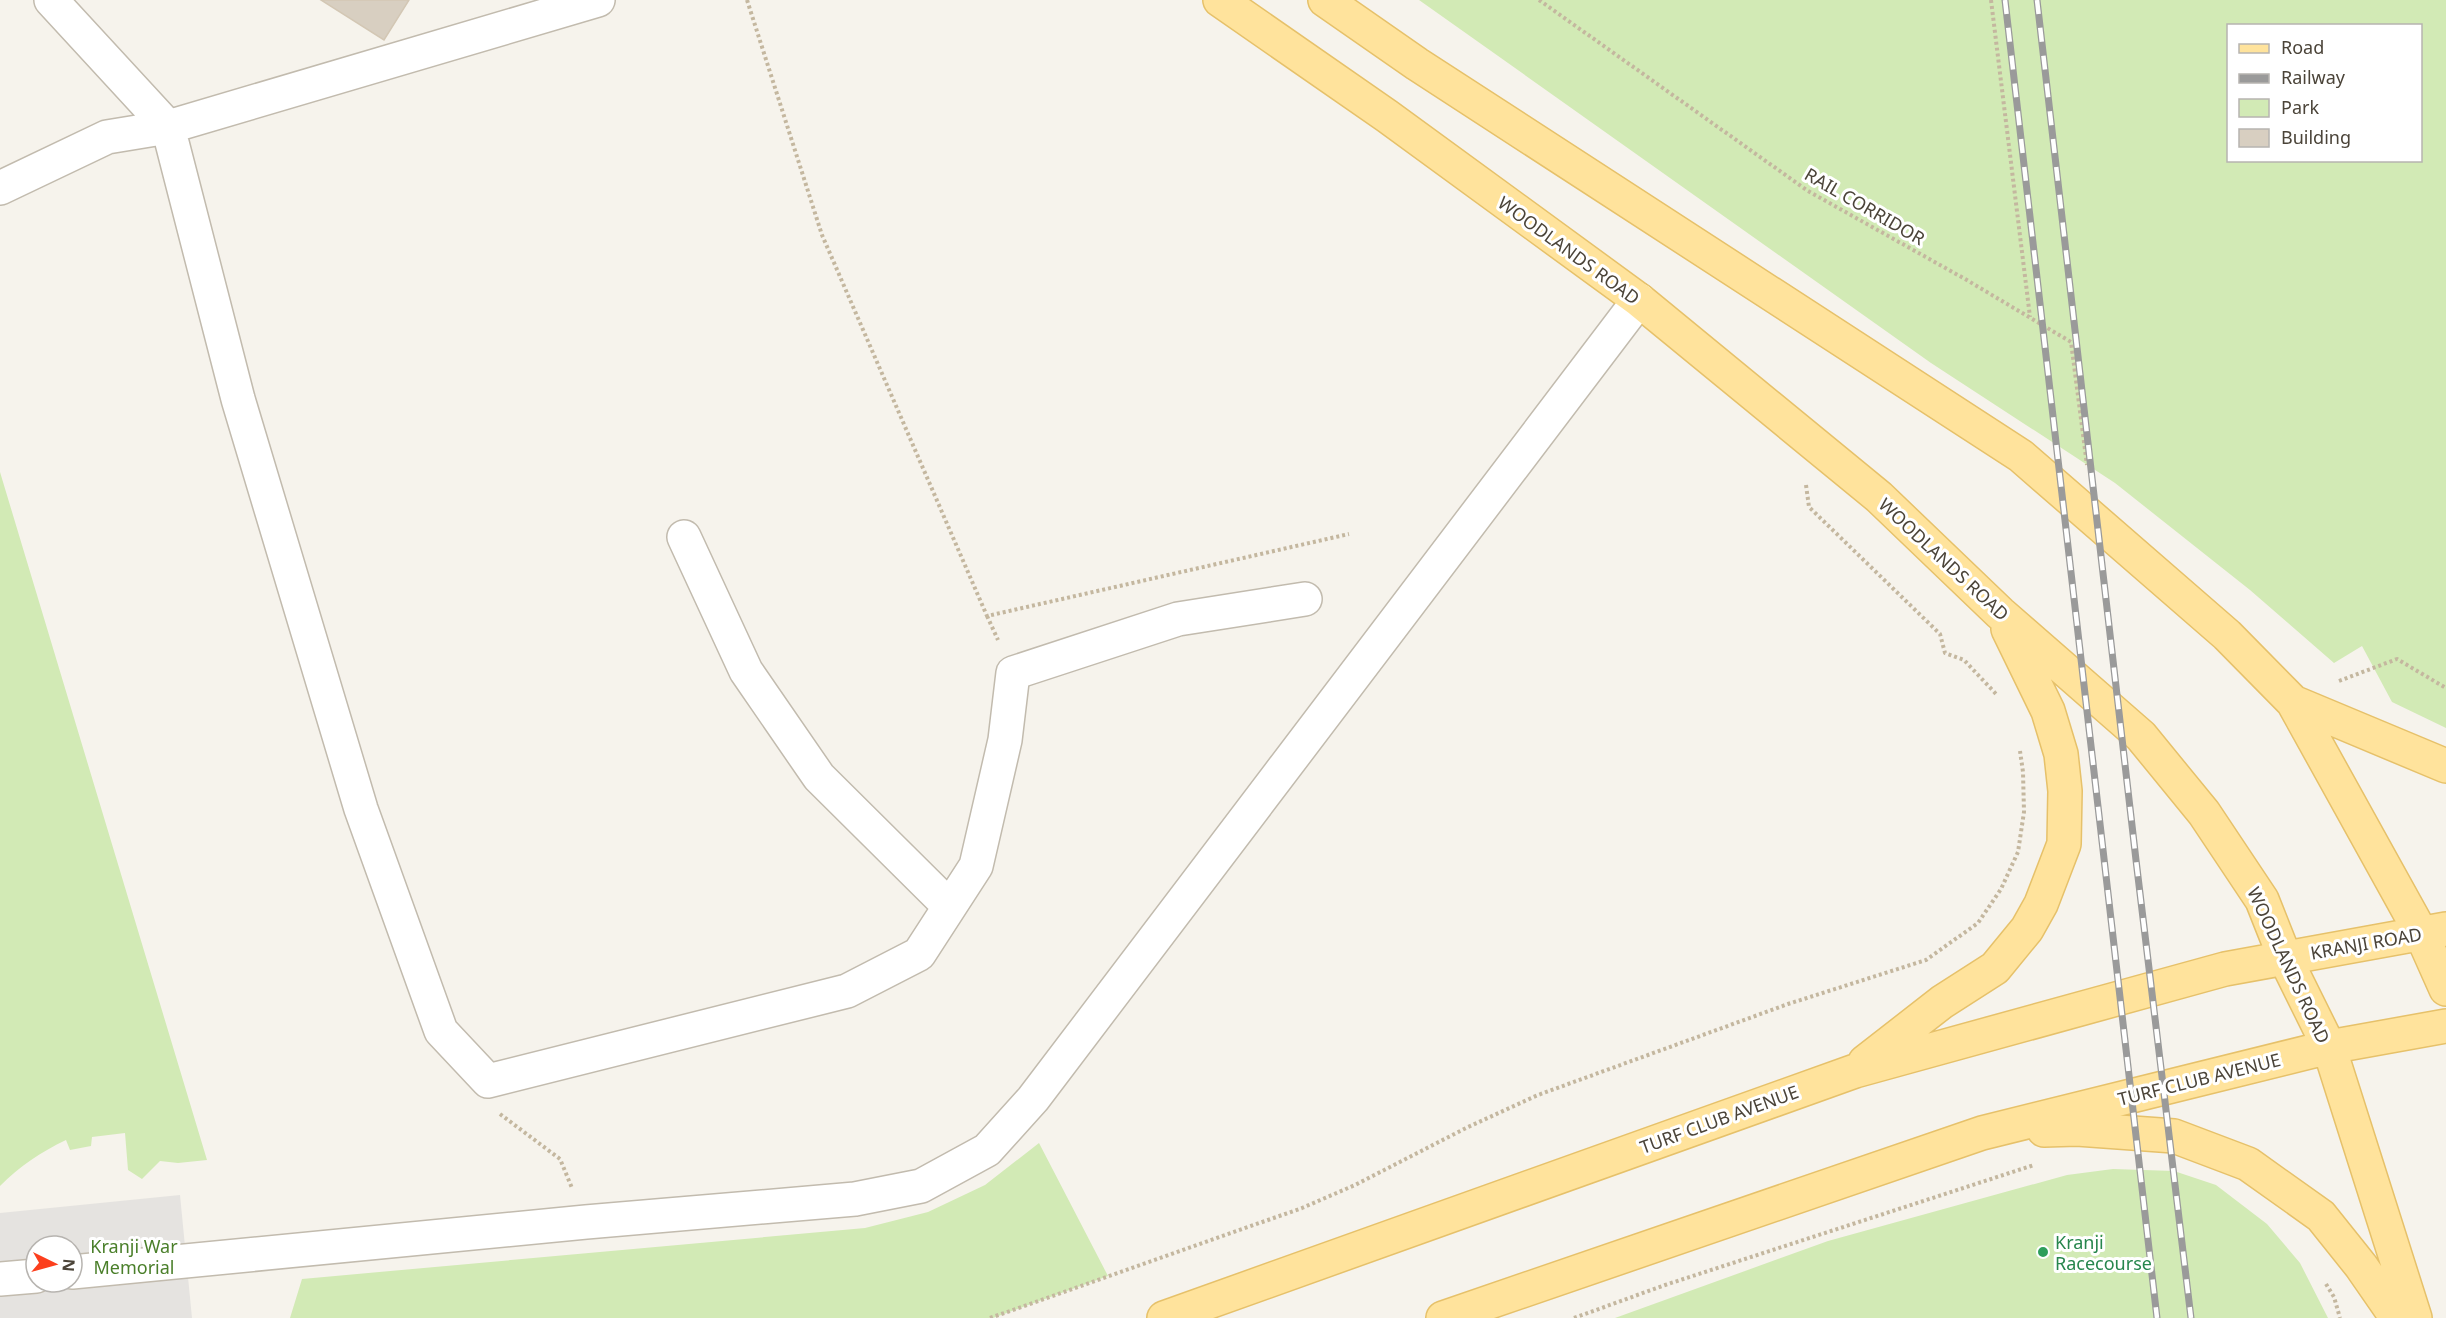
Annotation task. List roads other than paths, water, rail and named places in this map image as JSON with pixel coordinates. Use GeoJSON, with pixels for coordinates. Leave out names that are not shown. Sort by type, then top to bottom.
{"type":"FeatureCollection","features":[{"type":"Feature","properties":{"kind":"main road","name":"WOODLANDS ROAD"},"geometry":{"type":"LineString","coordinates":[[1220,0],[1387,116],[1639,300],[1879,497],[2000,613],[2140,736],[2204,813],[2262,900],[2285,958],[2329,1047],[2415,1318]]}},
{"type":"Feature","properties":{"kind":"main road"},"geometry":{"type":"LineString","coordinates":[[1326,0],[1417,64],[2021,456],[2228,635],[2293,702],[2434,931],[2446,989]]}},
{"type":"Feature","properties":{"kind":"main road"},"geometry":{"type":"LineString","coordinates":[[1854,1071],[1942,1002],[1995,968],[2027,929],[2041,904],[2064,844],[2065,791],[2061,754],[2048,711],[2000,613]]}},
{"type":"Feature","properties":{"kind":"main road"},"geometry":{"type":"LineString","coordinates":[[2293,702],[2446,766]]}},
{"type":"Feature","properties":{"kind":"main road","name":"KRANJI ROAD"},"geometry":{"type":"LineString","coordinates":[[2285,958],[2434,931]]}},
{"type":"Feature","properties":{"kind":"main road","name":"TURF CLUB AVENUE"},"geometry":{"type":"LineString","coordinates":[[1164,1318],[1854,1071],[2225,969],[2285,958]]}},
{"type":"Feature","properties":{"kind":"main road","name":"TURF CLUB AVENUE"},"geometry":{"type":"LineString","coordinates":[[1443,1318],[1983,1133],[2329,1047],[2446,1026]]}},
{"type":"Feature","properties":{"kind":"main road"},"geometry":{"type":"LineString","coordinates":[[1983,1133],[2077,1129],[2174,1136],[2248,1164],[2321,1216],[2361,1266],[2397,1318]]}},
{"type":"Feature","properties":{"kind":"lane"},"geometry":{"type":"LineString","coordinates":[[51,0],[168,127],[238,399],[360,809],[441,1030],[488,1081],[847,991],[919,954],[976,866],[1005,740],[1013,673],[1178,619],[1305,599]]}},
{"type":"Feature","properties":{"kind":"lane"},"geometry":{"type":"LineString","coordinates":[[0,188],[107,137],[168,127],[598,0]]}},
{"type":"Feature","properties":{"kind":"lane"},"geometry":{"type":"LineString","coordinates":[[84,1271],[855,1198],[921,1186],[987,1150],[1040,1090],[1639,300]]}},
{"type":"Feature","properties":{"kind":"lane"},"geometry":{"type":"LineString","coordinates":[[684,537],[746,671],[819,777],[949,906]]}},
{"type":"Feature","properties":{"kind":"lane"},"geometry":{"type":"LineString","coordinates":[[0,1279],[24,1276]]}},
{"type":"Feature","properties":{"kind":"railway"},"geometry":{"type":"LineString","coordinates":[[2005,0],[2157,1318]]}},
{"type":"Feature","properties":{"kind":"railway"},"geometry":{"type":"LineString","coordinates":[[2037,0],[2191,1318]]}},
{"type":"Feature","properties":{"kind":"place","name":"Kranji Racecourse"},"geometry":{"type":"Point","coordinates":[2043,1252]}},
{"type":"Feature","properties":{"kind":"park label","name":"Kranji War Memorial"},"geometry":{"type":"Point","coordinates":[134,1256]}}]}
